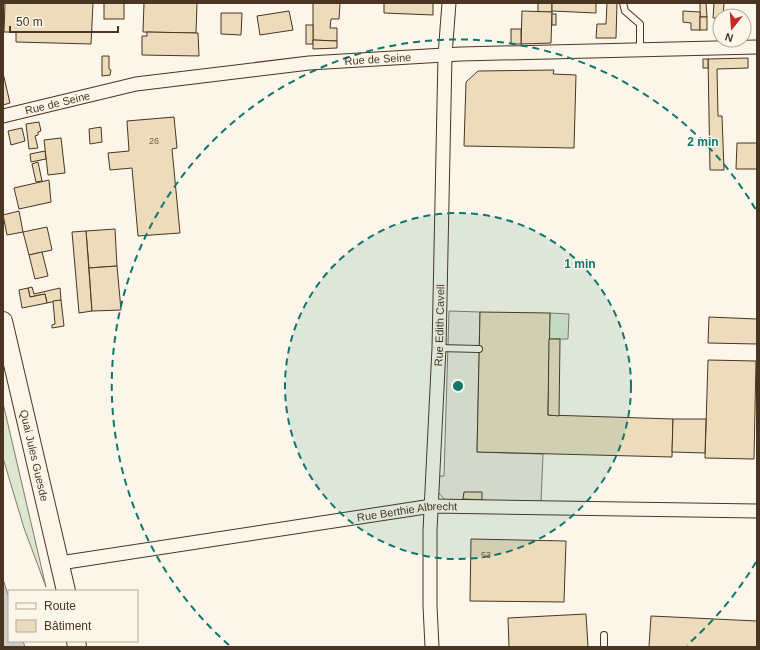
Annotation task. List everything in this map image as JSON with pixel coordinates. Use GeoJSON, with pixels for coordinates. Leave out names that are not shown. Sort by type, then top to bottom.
{"type":"FeatureCollection","features":[{"type":"Feature","properties":{"kind":"main road","name":"Quai Jules Guesde"},"geometry":{"type":"LineString","coordinates":[[3,321],[66,590]]}},
{"type":"Feature","properties":{"kind":"street","name":"Rue Edith Cavell"},"geometry":{"type":"LineString","coordinates":[[432,647],[430,552],[439,348],[445,55],[450,3]]}},
{"type":"Feature","properties":{"kind":"street","name":"Rue de Seine"},"geometry":{"type":"LineString","coordinates":[[3,116],[136,84],[309,63],[445,55],[757,47]]}},
{"type":"Feature","properties":{"kind":"street","name":"Rue Berthie Albrecht"},"geometry":{"type":"LineString","coordinates":[[60,563],[432,506],[757,511]]}},
{"type":"Feature","properties":{"kind":"lane"},"geometry":{"type":"LineString","coordinates":[[623,3],[625,11],[640,24],[640,50]]}},
{"type":"Feature","properties":{"kind":"lane"},"geometry":{"type":"LineString","coordinates":[[439,348],[479,349]]}},
{"type":"Feature","properties":{"kind":"lane"},"geometry":{"type":"LineString","coordinates":[[604,635],[604,647]]}},
{"type":"Feature","properties":{"kind":"green space"},"geometry":{"type":"Polygon","coordinates":[[[550,313],[569,314],[568,339],[549,339],[550,313]]]}},
{"type":"Feature","properties":{"kind":"green space"},"geometry":{"type":"Polygon","coordinates":[[[3,403],[46,587],[24,528],[3,458],[3,403]]]}},
{"type":"Feature","properties":{"kind":"shaded area"},"geometry":{"type":"Polygon","coordinates":[[[449,311],[480,312],[477,452],[543,454],[541,502],[445,500],[438,492],[438,476],[444,476],[449,311]]]}},
{"type":"Feature","properties":{"kind":"shaded area"},"geometry":{"type":"Polygon","coordinates":[[[3,579],[8,595],[8,642],[23,642],[25,647],[3,647],[3,579]]]}},
{"type":"Feature","properties":{"kind":"building"},"geometry":{"type":"Polygon","coordinates":[[[5,3],[93,3],[91,44],[16,42],[16,32],[4,32],[5,3]]]}},
{"type":"Feature","properties":{"kind":"building"},"geometry":{"type":"Polygon","coordinates":[[[104,3],[124,3],[124,19],[104,19],[104,3]]]}},
{"type":"Feature","properties":{"kind":"building"},"geometry":{"type":"Polygon","coordinates":[[[144,3],[197,3],[196,33],[143,32],[144,3]]]}},
{"type":"Feature","properties":{"kind":"building"},"geometry":{"type":"Polygon","coordinates":[[[313,3],[340,3],[339,19],[331,19],[330,28],[337,28],[337,41],[313,40],[313,3]]]}},
{"type":"Feature","properties":{"kind":"building"},"geometry":{"type":"Polygon","coordinates":[[[384,3],[433,3],[433,15],[384,13],[384,3]]]}},
{"type":"Feature","properties":{"kind":"building"},"geometry":{"type":"Polygon","coordinates":[[[538,3],[552,3],[552,12],[538,12],[538,3]]]}},
{"type":"Feature","properties":{"kind":"building"},"geometry":{"type":"Polygon","coordinates":[[[552,3],[596,3],[596,13],[552,11],[552,3]]]}},
{"type":"Feature","properties":{"kind":"building"},"geometry":{"type":"Polygon","coordinates":[[[607,3],[617,3],[616,38],[596,38],[597,24],[606,24],[607,3]]]}},
{"type":"Feature","properties":{"kind":"building"},"geometry":{"type":"Polygon","coordinates":[[[700,3],[706,3],[707,17],[700,17],[700,3]]]}},
{"type":"Feature","properties":{"kind":"building"},"geometry":{"type":"Polygon","coordinates":[[[714,3],[724,3],[724,8],[714,8],[714,3]]]}},
{"type":"Feature","properties":{"kind":"building"},"geometry":{"type":"Polygon","coordinates":[[[289,11],[293,30],[260,35],[257,16],[289,11]]]}},
{"type":"Feature","properties":{"kind":"building"},"geometry":{"type":"Polygon","coordinates":[[[522,11],[552,12],[551,43],[521,44],[522,11]]]}},
{"type":"Feature","properties":{"kind":"building"},"geometry":{"type":"Polygon","coordinates":[[[683,11],[700,12],[700,30],[691,30],[691,23],[683,22],[683,11]]]}},
{"type":"Feature","properties":{"kind":"building"},"geometry":{"type":"Polygon","coordinates":[[[221,13],[242,13],[241,35],[221,34],[221,13]]]}},
{"type":"Feature","properties":{"kind":"building"},"geometry":{"type":"Polygon","coordinates":[[[552,14],[556,14],[556,25],[552,25],[552,14]]]}},
{"type":"Feature","properties":{"kind":"building"},"geometry":{"type":"Polygon","coordinates":[[[700,17],[707,17],[707,30],[700,30],[700,17]]]}},
{"type":"Feature","properties":{"kind":"building"},"geometry":{"type":"Polygon","coordinates":[[[306,25],[313,25],[313,44],[306,44],[306,25]]]}},
{"type":"Feature","properties":{"kind":"building"},"geometry":{"type":"Polygon","coordinates":[[[511,29],[521,29],[521,44],[511,44],[511,29]]]}},
{"type":"Feature","properties":{"kind":"building"},"geometry":{"type":"Polygon","coordinates":[[[147,32],[198,33],[199,56],[142,55],[142,36],[147,36],[147,32]]]}},
{"type":"Feature","properties":{"kind":"building"},"geometry":{"type":"Polygon","coordinates":[[[313,40],[337,41],[337,48],[313,49],[313,40]]]}},
{"type":"Feature","properties":{"kind":"building"},"geometry":{"type":"Polygon","coordinates":[[[102,56],[109,56],[109,69],[111,70],[110,75],[102,76],[102,56]]]}},
{"type":"Feature","properties":{"kind":"building"},"geometry":{"type":"Polygon","coordinates":[[[748,58],[748,68],[717,69],[718,116],[722,116],[724,170],[710,170],[708,59],[748,58]]]}},
{"type":"Feature","properties":{"kind":"building"},"geometry":{"type":"Polygon","coordinates":[[[703,59],[708,59],[708,68],[703,68],[703,59]]]}},
{"type":"Feature","properties":{"kind":"building"},"geometry":{"type":"Polygon","coordinates":[[[554,70],[553,74],[576,75],[574,148],[464,146],[466,82],[478,71],[554,70]]]}},
{"type":"Feature","properties":{"kind":"building"},"geometry":{"type":"Polygon","coordinates":[[[3,73],[10,103],[3,105],[3,73]]]}},
{"type":"Feature","properties":{"kind":"building"},"geometry":{"type":"Polygon","coordinates":[[[174,117],[177,148],[172,149],[180,233],[138,236],[132,168],[110,170],[108,153],[129,151],[127,121],[174,117]]]}},
{"type":"Feature","properties":{"kind":"building"},"geometry":{"type":"Polygon","coordinates":[[[39,122],[41,131],[35,136],[38,148],[29,149],[26,124],[39,122]]]}},
{"type":"Feature","properties":{"kind":"building"},"geometry":{"type":"Polygon","coordinates":[[[101,127],[102,142],[90,144],[89,129],[101,127]]]}},
{"type":"Feature","properties":{"kind":"building"},"geometry":{"type":"Polygon","coordinates":[[[22,128],[25,141],[11,145],[8,131],[22,128]]]}},
{"type":"Feature","properties":{"kind":"building"},"geometry":{"type":"Polygon","coordinates":[[[61,138],[65,173],[48,175],[44,140],[61,138]]]}},
{"type":"Feature","properties":{"kind":"building"},"geometry":{"type":"Polygon","coordinates":[[[737,143],[757,143],[757,169],[736,169],[737,143]]]}},
{"type":"Feature","properties":{"kind":"building"},"geometry":{"type":"Polygon","coordinates":[[[45,151],[46,159],[31,162],[30,154],[45,151]]]}},
{"type":"Feature","properties":{"kind":"building"},"geometry":{"type":"Polygon","coordinates":[[[38,162],[42,181],[36,182],[32,164],[38,162]]]}},
{"type":"Feature","properties":{"kind":"building"},"geometry":{"type":"Polygon","coordinates":[[[49,180],[51,202],[19,209],[14,188],[49,180]]]}},
{"type":"Feature","properties":{"kind":"building"},"geometry":{"type":"Polygon","coordinates":[[[19,211],[23,232],[7,235],[3,215],[19,211]]]}},
{"type":"Feature","properties":{"kind":"building"},"geometry":{"type":"Polygon","coordinates":[[[47,227],[52,250],[29,255],[23,232],[47,227]]]}},
{"type":"Feature","properties":{"kind":"building"},"geometry":{"type":"Polygon","coordinates":[[[115,229],[117,266],[89,268],[86,231],[115,229]]]}},
{"type":"Feature","properties":{"kind":"building"},"geometry":{"type":"Polygon","coordinates":[[[86,231],[92,311],[79,313],[72,232],[86,231]]]}},
{"type":"Feature","properties":{"kind":"building"},"geometry":{"type":"Polygon","coordinates":[[[42,252],[48,276],[35,279],[29,255],[42,252]]]}},
{"type":"Feature","properties":{"kind":"building"},"geometry":{"type":"Polygon","coordinates":[[[117,266],[121,310],[92,311],[89,268],[117,266]]]}},
{"type":"Feature","properties":{"kind":"building"},"geometry":{"type":"Polygon","coordinates":[[[32,287],[34,294],[60,288],[61,300],[47,303],[45,294],[30,297],[28,288],[32,287]]]}},
{"type":"Feature","properties":{"kind":"building"},"geometry":{"type":"Polygon","coordinates":[[[28,288],[30,297],[45,294],[47,303],[22,308],[19,290],[28,288]]]}},
{"type":"Feature","properties":{"kind":"building"},"geometry":{"type":"Polygon","coordinates":[[[61,300],[64,326],[52,328],[52,325],[55,324],[53,301],[61,300]]]}},
{"type":"Feature","properties":{"kind":"building"},"geometry":{"type":"Polygon","coordinates":[[[480,312],[550,313],[548,415],[673,419],[672,457],[477,452],[480,312]]]}},
{"type":"Feature","properties":{"kind":"building"},"geometry":{"type":"Polygon","coordinates":[[[709,317],[757,319],[757,344],[708,343],[709,317]]]}},
{"type":"Feature","properties":{"kind":"building"},"geometry":{"type":"Polygon","coordinates":[[[549,339],[560,339],[559,416],[548,415],[549,339]]]}},
{"type":"Feature","properties":{"kind":"building"},"geometry":{"type":"Polygon","coordinates":[[[708,360],[756,361],[754,459],[705,458],[708,360]]]}},
{"type":"Feature","properties":{"kind":"building"},"geometry":{"type":"Polygon","coordinates":[[[673,419],[706,419],[705,453],[672,452],[673,419]]]}},
{"type":"Feature","properties":{"kind":"building"},"geometry":{"type":"Polygon","coordinates":[[[464,492],[482,492],[482,500],[463,499],[464,492]]]}},
{"type":"Feature","properties":{"kind":"building"},"geometry":{"type":"Polygon","coordinates":[[[471,539],[566,541],[564,602],[470,601],[471,539]]]}},
{"type":"Feature","properties":{"kind":"building"},"geometry":{"type":"Polygon","coordinates":[[[586,614],[588,647],[509,647],[508,618],[586,614]]]}},
{"type":"Feature","properties":{"kind":"building"},"geometry":{"type":"Polygon","coordinates":[[[651,616],[757,621],[757,647],[649,647],[651,616]]]}}]}
